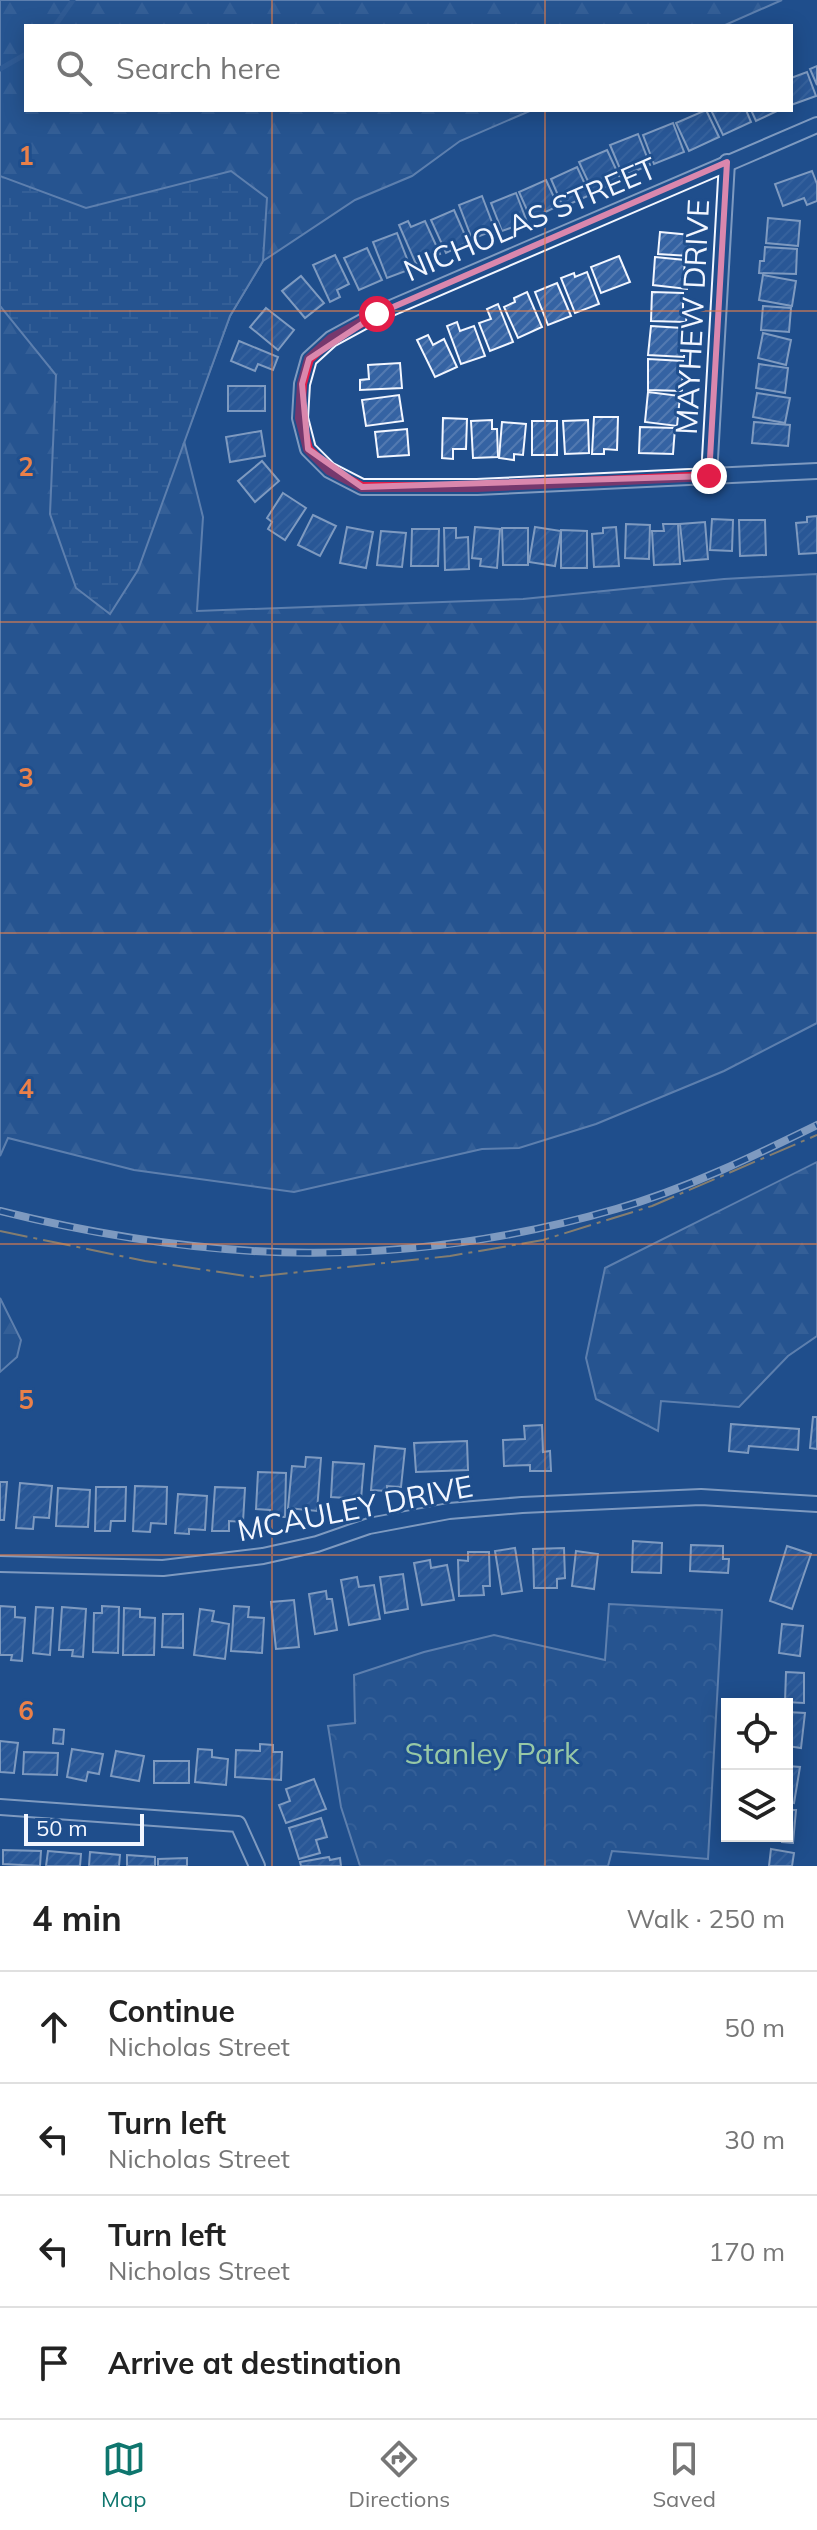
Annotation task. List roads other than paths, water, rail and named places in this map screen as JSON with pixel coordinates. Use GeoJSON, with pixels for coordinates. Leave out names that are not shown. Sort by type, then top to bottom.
{"type":"FeatureCollection","features":[{"type":"Feature","properties":{"kind":"street","name":"NICHOLAS STREET"},"geometry":{"type":"LineString","coordinates":[[817,125],[377,314],[331,339],[309,359],[302,384],[300,418],[308,449],[329,470],[362,487],[477,487],[817,471]]}},
{"type":"Feature","properties":{"kind":"street","name":"MAYHEW DRIVE"},"geometry":{"type":"LineString","coordinates":[[709,476],[727,162]]}},
{"type":"Feature","properties":{"kind":"street","name":"MCAULEY DRIVE"},"geometry":{"type":"LineString","coordinates":[[0,1564],[163,1568],[263,1556],[317,1544],[369,1526],[449,1511],[522,1505],[701,1497],[817,1504]]}},
{"type":"Feature","properties":{"kind":"street"},"geometry":{"type":"LineString","coordinates":[[0,1807],[238,1824],[257,1866]]}},
{"type":"Feature","properties":{"kind":"waterway"},"geometry":{"type":"LineString","coordinates":[[56,24],[73,0]]}},
{"type":"Feature","properties":{"kind":"waterway"},"geometry":{"type":"LineString","coordinates":[[0,69],[24,55]]}},
{"type":"Feature","properties":{"kind":"railway"},"geometry":{"type":"LineString","coordinates":[[0,1211],[156,1242],[232,1250],[308,1253],[384,1250],[461,1242],[538,1229],[642,1201],[718,1172],[817,1125]]}},
{"type":"Feature","properties":{"kind":"park label","name":"Stanley Park"},"geometry":{"type":"Point","coordinates":[492,1753]}}]}
